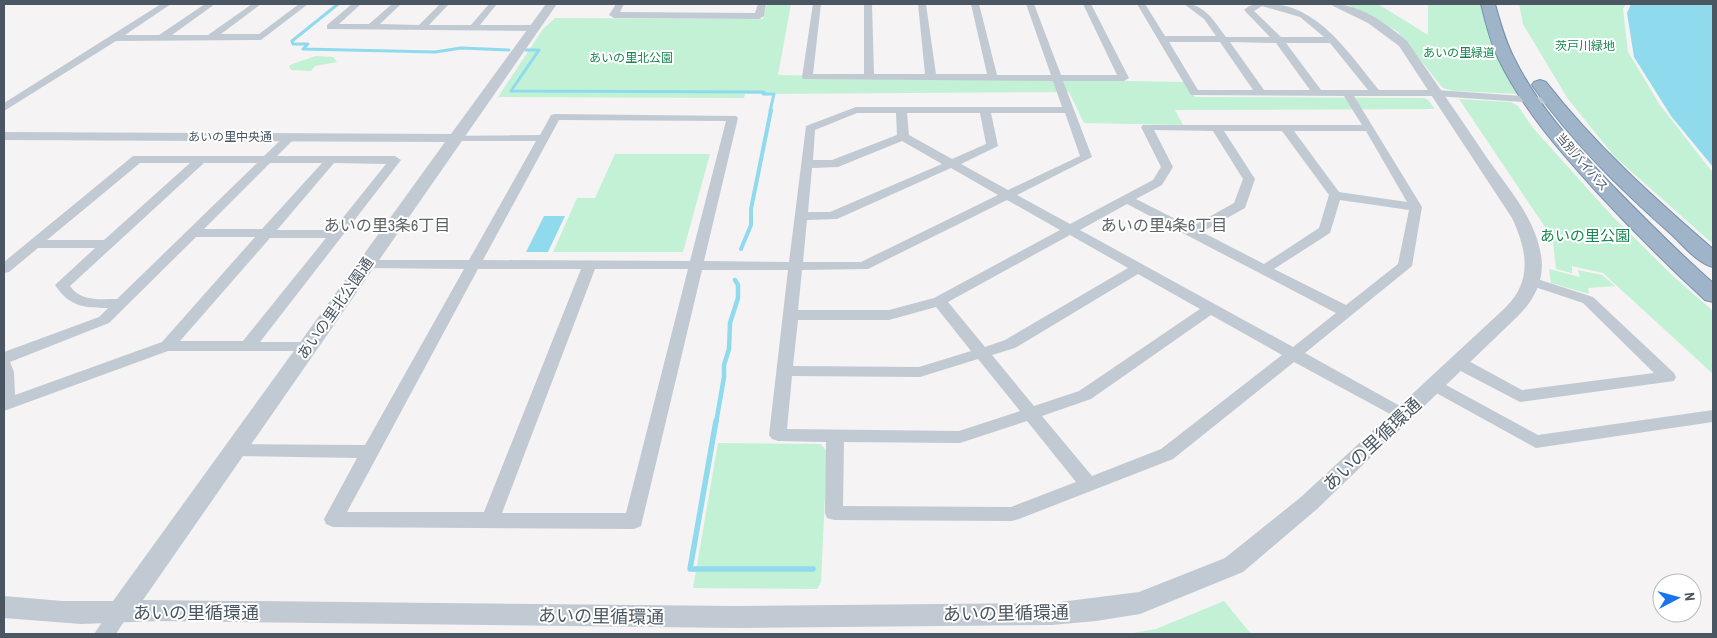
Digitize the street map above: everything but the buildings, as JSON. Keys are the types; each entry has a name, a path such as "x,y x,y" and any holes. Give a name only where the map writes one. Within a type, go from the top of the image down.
{"highway":[{"name":"当別バイパス","path":"1488,4 1493,28 1502,49 1531,100 1567,148 1627,212 1713,295"},
{"name":"当別バイパス","path":"1504,4 1510,28 1520,50 1532,74 1552,101 1592,149 1622,179 1713,260"}],"street":[{"path":"4,108 167,4"},
{"path":"161,38 211,4"},
{"path":"211,37 257,4"},
{"path":"114,38 261,37 304,4"},
{"path":"357,4 330,27 533,28"},
{"path":"372,27 397,4"},
{"path":"422,28 445,4"},
{"path":"473,28 493,4"},
{"name":"あいの里北公園通","path":"120,612 550,4"},
{"path":"620,4 614,16 759,16 762,4"},
{"path":"816,4 807,78 1124,78 1087,4"},
{"path":"868,4 870,78"},
{"path":"922,4 931,78"},
{"path":"975,4 993,78"},
{"path":"367,264 863,266 1086,157 1030,4"},
{"path":"1140,4 1195,93 1436,93 1552,101"},
{"path":"1188,4 1207,17 1261,93"},
{"path":"1259,4 1248,10 1278,39 1318,93"},
{"path":"1264,4 1303,15 1334,40 1376,93"},
{"name":"あいの里循環通","path":"4,607 27,610 120,612 159,610 774,626 1052,614 1096,610 1140,603 1234,565 1309,503 1459,363 1527,294 1531,281 1534,257 1530,238 1520,218 1403,44 1386,29 1360,13 1337,4"},
{"path":"1162,39 1334,40"},
{"path":"835,436 834,513 1012,514 1166,454 1405,266 1416,207 1370,128 1346,93"},
{"path":"1069,110 856,110 810,128 778,435 960,437 1085,395 1211,308"},
{"path":"901,110 903,137"},
{"path":"800,216 832,216 992,146 985,110"},
{"path":"555,117 732,118 634,521 334,519 473,264 555,117"},
{"path":"790,316 890,315 938,301 1158,182 1167,167 1146,127 1370,128"},
{"path":"1191,233 1240,205 1249,179 1216,127"},
{"path":"1286,128 1335,195 1416,207"},
{"name":"あいの里中央通","path":"4,136 456,138"},
{"path":"4,358 96,325 104,320 290,137"},
{"path":"903,137 1403,415"},
{"path":"806,164 834,164 903,137"},
{"path":"456,138 544,138"},
{"path":"4,269 137,159 395,160 248,346"},
{"path":"122,303 80,302 65,291 62,285 201,159"},
{"path":"167,346 331,160"},
{"path":"1264,270 1325,230 1335,195"},
{"path":"1126,199 1347,312"},
{"path":"192,233 337,234"},
{"path":"33,244 106,244"},
{"path":"490,520 590,265"},
{"path":"784,371 920,372 1010,344 1139,267"},
{"path":"1459,363 1520,396 1668,377 1588,300 1531,281"},
{"path":"938,301 1088,483"},
{"path":"4,365 6,372 5,404 167,346 308,347"},
{"path":"1435,385 1536,442 1713,416"},
{"path":"235,450 370,452"},
{"path":"104,634 120,612"}],"green space":[{"name":"あいの里北公園","path":"767,4 791,4 778,75 1185,82 1195,97 1424,98 1435,109 1175,110 1183,125 1084,123 1069,92 746,94 746,89 744,98 498,97 543,29 555,18 763,19"},
{"name":"あいの里緑道","path":"1346,4 1378,4 1428,35 1428,4 1483,4 1494,50 1520,94 1453,91 1443,88 1398,32 1370,15"},
{"name":"茨戸川緑地","path":"1519,4 1626,4 1623,9 1628,52 1660,105 1713,173 1713,244 1615,157 1568,99 1523,24"},
{"path":"316,56 333,57 337,62 315,66 311,71 291,70 289,66 292,64"},
{"name":"あいの里公園","path":"1459,99 1511,102 1518,106 1533,128 1613,217 1674,277 1713,311 1713,374 1603,273 1572,266 1572,273 1556,269 1553,243 1545,227"},
{"path":"615,154 710,154 683,252 553,252 577,198 595,198"},
{"path":"1549,269 1580,277 1578,270 1602,275 1615,286 1588,288 1589,294 1551,283"},
{"path":"718,443 821,444 827,452 821,582 817,589 693,588"},
{"path":"1224,601 1251,634 1127,634 1156,629"}],"water":[{"path":"1631,4 1713,4 1713,167 1671,116 1634,57 1627,13"},
{"path":"544,216 565,216 548,252 526,252"}],"waterway":[{"path":"338,4 292,41 293,44 308,44 303,49 435,52 461,48 509,50"},
{"path":"526,50 539,50 511,91 764,92 763,94 774,94 770,111"},
{"path":"741,249 751,225 751,209 771,110"},
{"path":"716,423 724,377 724,365 729,349 730,323 738,298 738,285 735,280"},
{"path":"716,421 690,569 813,569"}],"district":[{"name":"あいの里3条6丁目","path":"387,225"},
{"name":"あいの里4条6丁目","path":"1164,225"}]}
